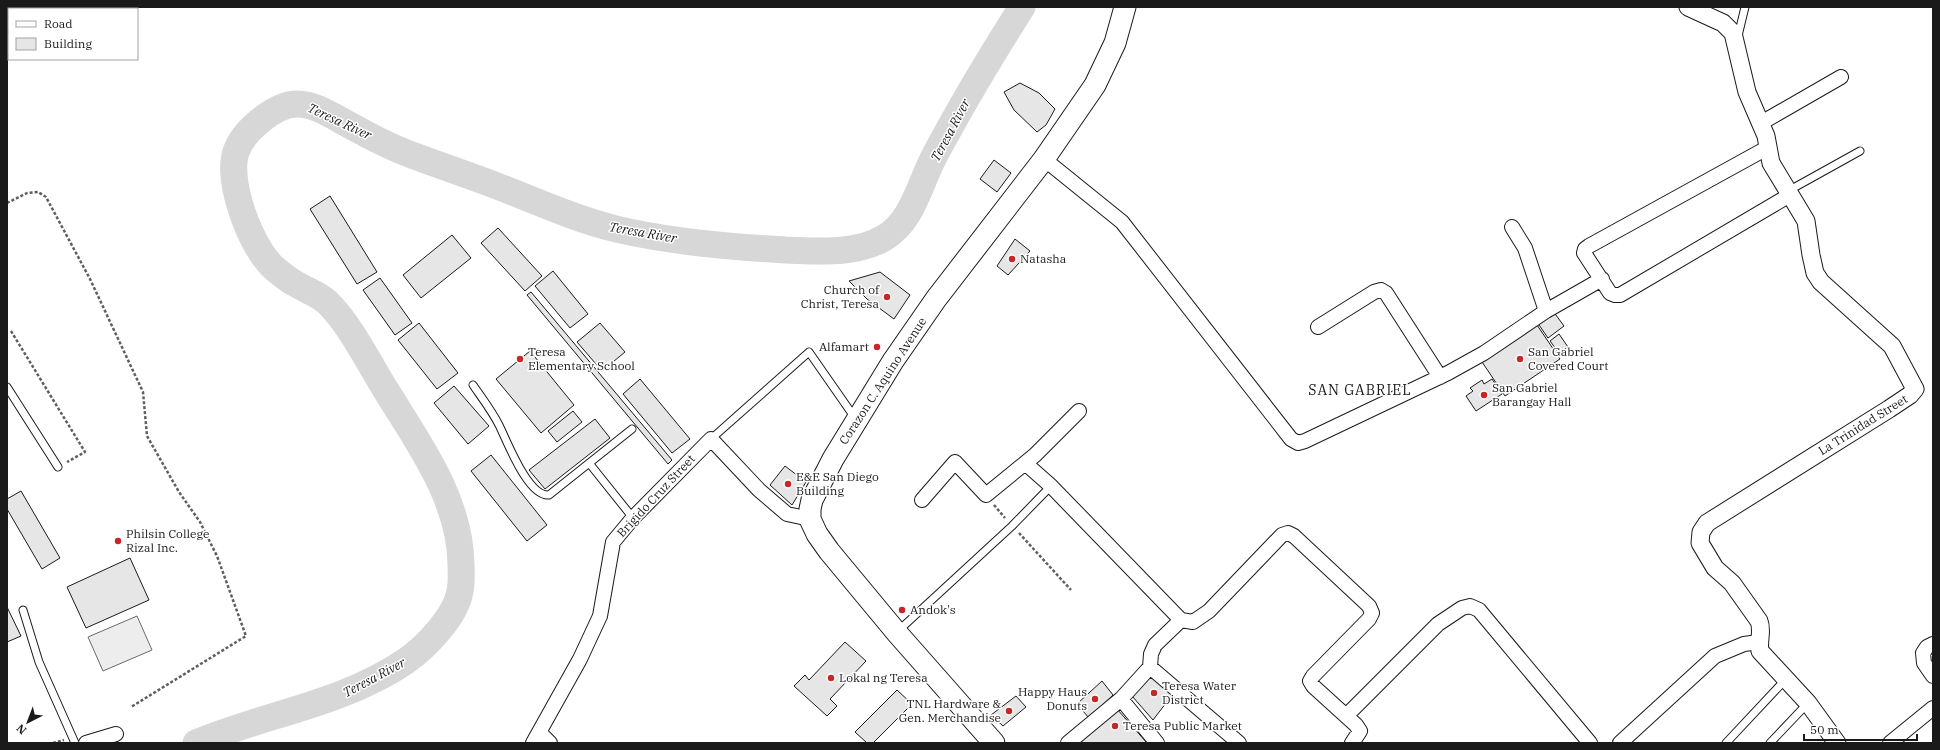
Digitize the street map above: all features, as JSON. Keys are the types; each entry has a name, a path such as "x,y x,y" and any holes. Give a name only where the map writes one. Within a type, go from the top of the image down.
{"main road":[{"name":"Corazon C. Aquino Avenue","path":"810,519 812,500 833,459 893,361 936,299 1044,158 1098,79 1115,43 1125,7"},
{"path":"810,519 817,534 829,551 896,633 994,743"}],"street":[{"name":"La Trinidad Street","path":"1688,7 1728,27 1733,33 1747,92 1766,136 1767,148 1771,163 1806,221 1815,274 1821,282 1892,346 1915,389 1910,395 1889,409 1708,523 1700,532 1700,543 1715,568 1732,583 1760,621 1762,627 1759,642"},
{"path":"1760,123 1841,77"},
{"path":"1767,148 1588,246 1584,253 1610,293 1620,295 1789,193"},
{"path":"1044,158 1122,222 1291,439 1298,443 1440,377 1484,353 1546,311 1602,280"},
{"path":"1512,227 1525,248 1546,311"},
{"path":"1318,327 1374,292 1381,290 1386,293 1440,377"},
{"path":"922,500 954,462 986,495 1025,463 1079,411"},
{"path":"711,439 759,490 787,514 810,519"},
{"name":"Brigido Cruz Street","path":"536,738 580,659 600,616 613,542 633,518 711,439"},
{"path":"1025,463 1051,486 1182,620 1193,622 1209,611 1282,535 1288,533 1294,536 1370,606 1372,613 1369,619 1313,676 1310,681 1313,686 1356,725 1360,731 1352,743"},
{"path":"1346,716 1438,624 1462,608 1470,606 1479,610 1590,743"},
{"path":"1068,743 1121,699 1150,667 1151,654 1155,645 1182,620"},
{"path":"1620,743 1715,656 1744,644 1759,642 1760,651 1808,703 1837,743"},
{"path":"1933,644 1927,647 1923,653 1924,663 1933,676"},
{"path":"1150,667 1239,743"},
{"path":"1121,699 1157,743"},
{"path":"1890,743 1933,708"},
{"path":"86,743 116,734"},
{"path":"536,738 550,743"}],"lane":[{"path":"1736,42 1746,7"},
{"path":"1789,193 1860,151"},
{"path":"711,439 809,352 856,420"},
{"path":"473,386 499,424 508,448 535,490 544,495 549,495 632,429"},
{"path":"7,387 58,467"},
{"path":"589,464 633,518"},
{"path":"896,633 1012,526 1051,486"},
{"path":"23,610 39,662 75,743"},
{"path":"1726,743 1786,679"},
{"path":"1770,743 1808,703"}],"path":[{"path":"7,203 28,193 38,192 46,197 90,279 143,392 147,436 179,492 200,522 217,556 246,636 131,707"},
{"path":"11,332 84,452 58,467"},
{"path":"986,495 1012,526 1071,590"}],"shaded area":[{"path":"137,616 152,650 103,671 88,637"}],"building":[{"path":"1020,83 1039,93 1055,109 1046,125 1037,132 1014,110 1004,92"},
{"path":"994,160 1011,173 997,192 980,179"},
{"path":"330,196 377,272 357,284 310,209"},
{"path":"498,228 542,276 525,291 481,243"},
{"path":"452,235 471,258 421,298 403,275"},
{"name":"Natasha","path":"1015,239 1030,251 1008,275 997,266"},
{"path":"553,271 588,314 570,328 535,286"},
{"name":"Church of Christ, Teresa","path":"880,272 910,295 894,319 867,299 849,281"},
{"path":"380,278 412,323 395,335 363,290"},
{"path":"531,292 672,460 668,464 527,295"},
{"path":"1553,311 1564,326 1548,338 1537,322"},
{"name":"San Gabriel Covered Court","path":"1535,322 1560,359 1505,396 1480,359"},
{"path":"419,323 458,373 437,389 398,340"},
{"path":"600,323 625,352 602,371 577,342"},
{"path":"1559,334 1568,347 1559,353 1550,341"},
{"path":"530,351 574,405 541,433 496,379"},
{"path":"640,379 690,439 672,453 623,394"},
{"name":"San Gabriel Barangay Hall","path":"1492,379 1502,394 1476,411 1466,396 1473,391 1470,388 1482,380 1484,384"},
{"path":"454,386 489,426 468,444 434,403"},
{"path":"573,411 582,422 557,442 548,431"},
{"path":"595,419 610,438 545,489 529,470"},
{"path":"491,455 547,525 527,541 471,471"},
{"name":"E&E San Diego Building","path":"785,466 806,482 792,505 770,485"},
{"path":"21,491 60,558 42,569 7,509 7,499"},
{"path":"130,558 149,600 86,628 67,587"},
{"path":"7,607 21,636 7,642"},
{"name":"Lokal ng Teresa","path":"845,642 866,661 830,699 837,706 827,716 794,686 805,675 809,680"},
{"name":"Teresa Water District","path":"1151,672 1176,690 1153,720 1132,696"},
{"name":"Happy Haus Donuts","path":"1102,681 1113,695 1089,718 1077,704"},
{"path":"897,690 912,704 873,743 867,743 855,732"},
{"name":"TNL Hardware & Gen. Merchandise","path":"1016,696 1026,707 1003,726 991,715"},
{"name":"Teresa Public Market","path":"1117,709 1147,743 1078,743"}],"waterway":[{"name":"Teresa River","path":"196,743 222,733 330,698 382,676 414,655 439,630 453,611 461,585 459,540 454,518 446,495 425,453 344,322 327,302 316,294 290,281 274,268 257,246 249,230 234,180 234,164 236,152 240,144 245,136 261,120 288,105 297,104 320,109 379,141 404,152 571,215 601,225 637,234 679,241 765,249 811,251 849,250 884,238 901,223 913,205 933,159 957,115 1022,7"}],"place":[{"name":"Natasha","path":"1012,259"},
{"name":"Church of Christ, Teresa","path":"887,297"},
{"name":"Alfamart","path":"877,347"},
{"name":"Teresa Elementary School","path":"520,359"},
{"name":"San Gabriel Covered Court","path":"1520,359"},
{"name":"San Gabriel Barangay Hall","path":"1484,395"},
{"name":"E&E San Diego Building","path":"788,484"},
{"name":"Philsin College Rizal Inc.","path":"118,541"},
{"name":"Andok's","path":"902,610"},
{"name":"Lokal ng Teresa","path":"831,678"},
{"name":"Teresa Water District","path":"1154,693"},
{"name":"Happy Haus Donuts","path":"1095,699"},
{"name":"TNL Hardware & Gen. Merchandise","path":"1009,711"},
{"name":"Teresa Public Market","path":"1115,726"}],"district":[{"name":"SAN GABRIEL","path":"1360,390"}]}
